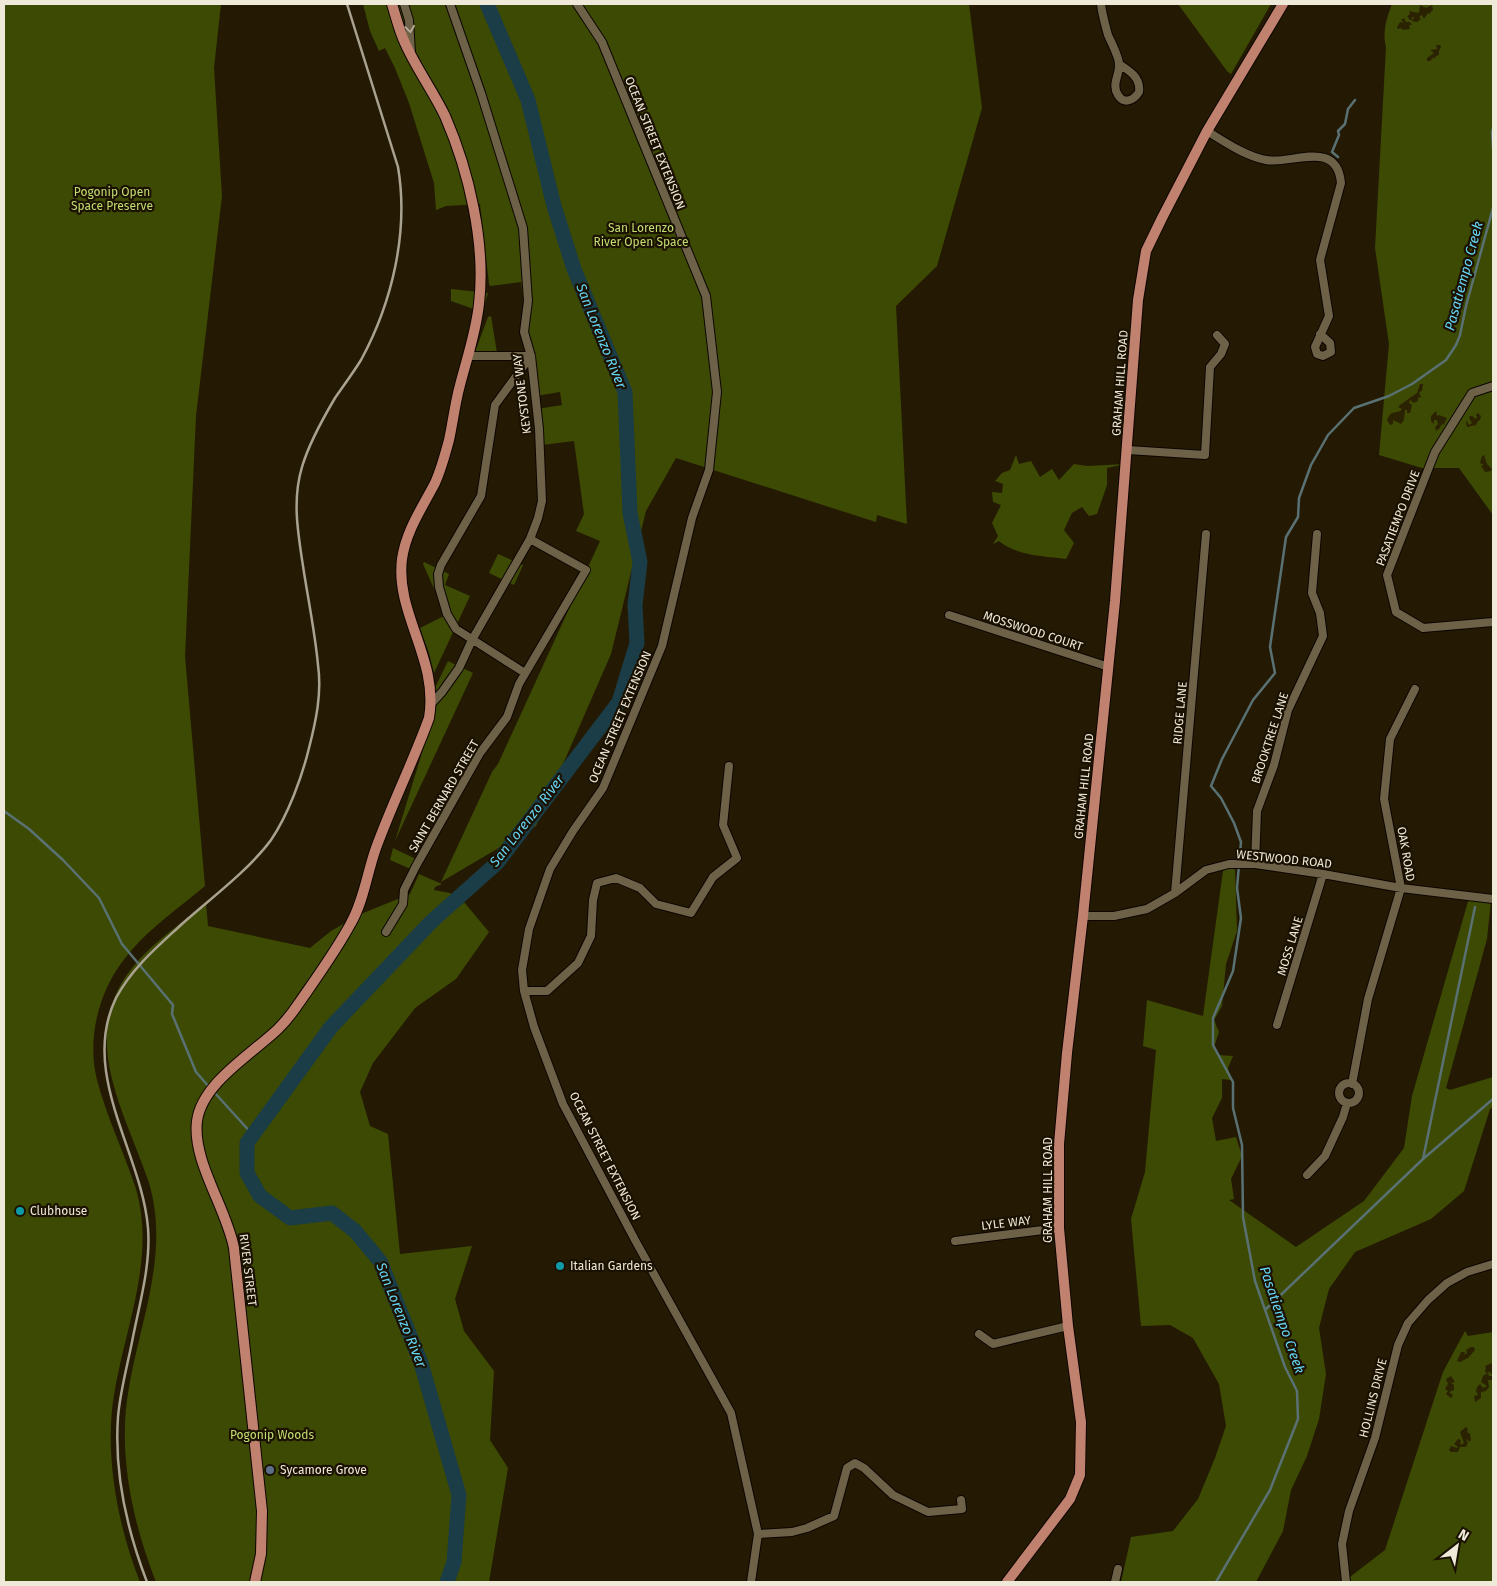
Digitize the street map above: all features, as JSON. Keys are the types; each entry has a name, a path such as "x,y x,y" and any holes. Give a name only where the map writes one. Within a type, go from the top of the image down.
{"main road":[{"path":"392,4 405,44 444,115 454,140 470,193 476,221 479,250 480,303 442,466 408,533 402,562 404,594 427,666 431,704"},
{"name":"GRAHAM HILL ROAD","path":"1007,1582 1070,1499 1080,1475 1082,1422 1068,1326 1059,1228 1059,1144 1067,1053 1109,667 1128,450 1138,300 1146,251 1207,131 1282,4"},
{"name":"RIVER STREET","path":"255,1582 261,1554 262,1511 234,1248 226,1218 201,1157 197,1135 198,1114 208,1094 217,1083 284,1023 331,956 359,908 376,848 422,738 431,704"}],"street":[{"path":"404,4 409,20 412,55"},
{"name":"KEYSTONE WAY","path":"431,704 459,668 472,640 530,539 542,501 539,429 531,356 524,332 528,301 523,228 481,93 450,4"},
{"name":"OCEAN STREET EXTENSION","path":"577,4 602,42 706,296 717,392 709,470 692,518 662,646 603,788 573,831 550,869 530,929 522,970 524,991 534,1027 563,1104 635,1240 731,1413 758,1534 751,1582"},
{"path":"1101,4 1107,33 1119,64 1115,89 1122,100 1132,100 1139,92 1139,82 1128,69 1119,64"},
{"path":"1207,131 1250,156 1264,160 1276,162 1317,156 1328,160 1337,167 1341,183 1320,260 1329,316 1320,334"},
{"path":"1128,450 1205,455 1210,367 1221,354 1225,344 1217,335"},
{"path":"468,356 531,356"},
{"path":"525,672 456,629 447,614 439,588 438,574 441,565 481,496 495,405 531,356"},
{"name":"PASATIEMPO DRIVE","path":"1493,386 1472,393 1435,452 1387,575 1396,612 1423,628 1493,622"},
{"name":"RIDGE LANE","path":"1175,893 1206,534"},
{"name":"BROOKTREE LANE","path":"1255,864 1256,811 1274,765 1288,710 1323,636 1320,613 1312,593 1317,534"},
{"name":"SAINT BERNARD STREET","path":"386,932 403,904 404,890 416,866 480,753 507,717 513,696 525,672 539,652 586,570 530,539"},
{"name":"MOSSWOOD COURT","path":"949,616 1109,667"},
{"name":"OAK ROAD","path":"1352,1084 1368,999 1401,888 1384,799 1390,739 1415,689"},
{"path":"524,991 547,992 578,963 591,936 593,900 597,883 616,878 640,888 656,904 691,913 713,877 737,858 723,825 729,766"},
{"name":"WESTWOOD ROAD","path":"1083,916 1114,916 1146,909 1175,893 1206,870 1229,864 1255,864 1401,888 1493,899"},
{"name":"MOSS LANE","path":"1277,1024 1323,874"},
{"name":"OAK ROAD","path":"1346,1084 1352,1084 1359,1091 1358,1098 1353,1103 1347,1103 1341,1100 1339,1091 1346,1084"},
{"name":"OAK ROAD","path":"1307,1175 1325,1156 1343,1117 1347,1103"},
{"name":"LYLE WAY","path":"955,1241 1059,1228"},
{"name":"HOLLINS DRIVE","path":"1346,1582 1342,1544 1349,1511 1375,1438 1398,1345 1408,1323 1428,1300 1447,1283 1467,1272 1493,1264"},
{"path":"980,1334 993,1344 1068,1326"},
{"path":"758,1534 792,1532 807,1528 834,1516 847,1468 855,1463 864,1468 893,1495 928,1512 962,1509 961,1500"},
{"path":"1115,1582 1118,1569"}],"green space":[{"name":"Pogonip Open Space Preserve","path":"4,4 221,4 214,68 222,196 196,416 185,656 205,886 147,934 120,965 103,996 98,1012 93,1046 97,1080 136,1189 141,1215 143,1241 141,1267 119,1369 111,1418 112,1466 119,1514 140,1582 4,1582"},
{"name":"San Lorenzo River Open Space","path":"363,4 969,4 982,108 937,266 896,306 907,524 877,515 876,522 676,458 646,511 611,654 536,826 441,882 492,772 498,764 600,541 576,531 584,514 574,441 542,445 537,409 562,405 560,392 536,396 535,394 521,282 490,286 480,204 446,206 436,210 434,183 409,103 385,48 379,51 370,31"},
{"path":"1178,4 1271,4 1231,74"},
{"path":"1392,4 1493,4 1493,515 1459,468 1422,468 1379,455 1389,344 1375,248 1386,47 1385,31"},
{"path":"451,289 488,293 482,312 451,301"},
{"path":"491,316 497,353 475,352 488,317"},
{"path":"1016,455 1019,464 1031,461 1040,477 1052,469 1059,480 1074,464 1087,466 1126,464 1107,468 1107,485 1097,514 1089,516 1082,507 1072,513 1064,530 1074,543 1066,559 1014,550 999,541 993,544 998,536 992,523 1001,505 993,502 992,492 1002,493 1003,484 995,481 1002,473 1010,470"},
{"path":"498,554 523,565 514,585 489,573"},
{"path":"424,562 449,574 445,585 470,596 434,673 420,628 446,615 423,564"},
{"path":"448,661 473,673 395,841 429,730 434,690"},
{"path":"393,848 418,860 413,870 390,860"},
{"path":"1229,864 1235,870 1237,931 1226,964 1222,1006 1214,1020 1219,1032 1214,1047 1218,1055 1233,1056 1228,1068 1231,1080 1222,1079 1222,1098 1212,1118 1216,1141 1236,1137 1242,1156 1231,1179 1234,1199 1229,1200 1296,1247 1364,1201 1404,1148 1412,1096 1469,898 1491,900 1487,939 1446,1088 1450,1090 1493,1077 1493,1107 1490,1109 1464,1191 1431,1219 1355,1252 1329,1289 1319,1328 1326,1374 1319,1419 1307,1456 1291,1490 1283,1531 1256,1582 1121,1582 1131,1537 1173,1531 1198,1499 1226,1426 1219,1384 1193,1338 1170,1325 1141,1326 1131,1219 1145,1172 1156,1050 1143,1046 1147,1000 1203,1016 1223,871"},
{"name":"Pogonip Woods","path":"419,874 442,884 435,887 434,890 450,893 464,902 489,932 456,979 415,1008 373,1063 360,1092 370,1126 388,1134 400,1254 472,1246 455,1299 464,1331 494,1371 490,1440 508,1468 489,1582 156,1582 135,1516 130,1493 125,1446 127,1400 154,1265 155,1211 149,1183 118,1100 110,1072 107,1044 109,1016 118,989 144,954 206,903 208,926 310,948 331,931 361,914 410,894"},
{"path":"1465,1331 1468,1336 1493,1332 1493,1582 1346,1582 1346,1580 1385,1550 1443,1372"}],"sand":[{"path":"1420,5 1426,8 1432,5 1433,10 1424,19 1422,15 1419,17 1421,19 1417,22 1412,21 1414,17 1410,20 1407,16 1410,14 1409,11 1419,13"},
{"path":"1404,18 1406,22 1410,22 1412,25 1409,25 1410,29 1398,29 1397,27 1400,22 1404,23 1401,20"},
{"path":"1436,45 1441,47 1439,55 1435,59 1434,57 1427,61 1427,58 1434,53 1430,50 1437,49"},
{"path":"1420,384 1423,384 1422,391 1419,392 1421,397 1414,403 1410,400 1409,403 1412,405 1410,413 1407,413 1407,410 1405,410 1404,420 1401,424 1393,420 1393,424 1390,425 1387,420 1390,415 1402,409 1398,407 1417,393"},
{"path":"1436,411 1437,416 1447,418 1444,424 1436,431 1437,420 1434,420 1434,424 1431,421 1431,416"},
{"path":"1478,413 1481,416 1480,420 1476,425 1467,427 1467,421 1469,425 1472,423 1469,418 1470,416 1476,419"},
{"path":"1484,455 1487,464 1492,469 1491,471 1485,472 1481,466 1484,465 1480,463"},
{"path":"1474,1347 1475,1350 1468,1358 1460,1362 1457,1361 1461,1352 1465,1352 1464,1355 1467,1353 1466,1350"},
{"path":"1492,1363 1493,1376 1490,1372 1486,1373 1485,1371 1485,1366"},
{"path":"1488,1373 1489,1376 1493,1376 1492,1380 1488,1380 1489,1387 1486,1391 1481,1392 1481,1398 1475,1402 1474,1396 1478,1395 1477,1387 1480,1384 1483,1388 1487,1386 1481,1382 1483,1376"},
{"path":"1451,1376 1455,1382 1451,1383 1454,1385 1454,1390 1449,1392 1453,1395 1451,1398 1446,1394 1448,1391 1445,1389 1448,1384 1446,1379"},
{"path":"1466,1427 1471,1440 1469,1442 1466,1439 1468,1443 1466,1447 1460,1447 1458,1452 1451,1452 1449,1450 1451,1446 1458,1447 1454,1444 1458,1439 1461,1440 1460,1445 1464,1443 1460,1432"}],"waterway":[{"name":"San Lorenzo River","path":"447,1582 454,1562 459,1495 421,1363 380,1261 355,1231 332,1213 290,1218 260,1196 247,1173 247,1143 331,1027 432,921 497,863 619,702 637,643 635,605 640,562 630,513 625,392 574,269 554,206 528,100 487,4"},
{"path":"1338,157 1332,152 1339,135 1338,131 1345,124 1348,109 1355,100"},
{"name":"Pasatiempo Creek","path":"1493,129 1493,148"},
{"name":"Pasatiempo Creek","path":"1216,1582 1270,1490 1298,1419 1297,1391 1285,1367 1255,1281 1243,1217 1242,1145 1233,1108 1233,1082 1213,1045 1213,1018 1233,971 1241,918 1237,888 1241,842 1221,798 1211,786 1222,759 1253,700 1275,673 1270,647 1286,537 1298,517 1299,498 1311,465 1328,435 1354,408 1389,396 1412,384 1446,360 1460,335 1493,208"},
{"path":"4,811 29,829 63,860 99,898 122,944 173,1005 172,1014 196,1072 210,1088"},
{"path":"1423,1159 1475,907"},
{"path":"214,1092 253,1135"},
{"path":"1266,1309 1423,1159 1493,1099"}],"railway":[{"path":"147,1582 128,1522 120,1480 117,1438 120,1398 146,1271 148,1228 135,1171 108,1084 105,1055 107,1027 116,998 137,967 182,924 241,873 271,840 294,796 312,738 318,707 319,675 298,529 297,492 299,479 308,449 316,432 335,398 361,360 381,315 395,266 401,217 398,167 347,4"}],"place":[{"name":"Clubhouse","path":"20,1211"},
{"name":"Italian Gardens","path":"560,1266"},
{"name":"Sycamore Grove","path":"270,1470"}]}
